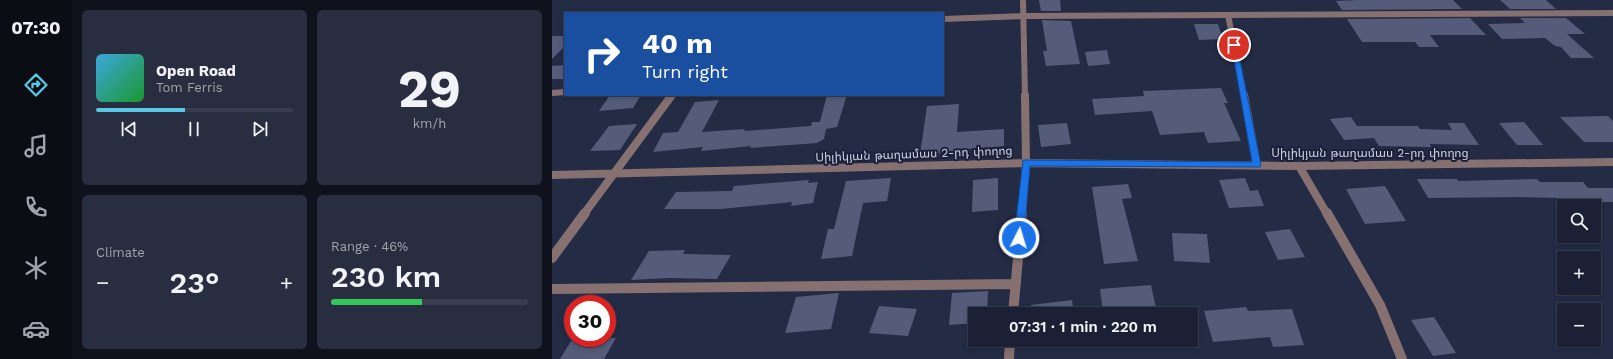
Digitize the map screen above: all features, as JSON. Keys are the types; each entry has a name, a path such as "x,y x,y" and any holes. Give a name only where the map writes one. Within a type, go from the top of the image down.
{"street":[{"path":"1013,307 1026,162 1024,0"},
{"path":"944,19 1025,16 1613,13"},
{"path":"1228,15 1257,165"},
{"path":"552,92 564,92"},
{"path":"552,258 671,96"},
{"name":"Սիլիկյան թաղամաս 2-րդ փողոց","path":"552,176 1026,162 1299,166 1613,162"},
{"path":"1299,166 1380,305 1402,359"},
{"path":"552,289 1015,284"},
{"path":"1009,359 1010,347"}],"building":[{"path":"1039,0 1060,0 1061,11 1041,11"},
{"path":"1453,0 1462,9 1342,10 1336,1"},
{"path":"1500,0 1546,0 1556,9 1510,9"},
{"path":"1470,18 1486,35 1430,35 1439,47 1419,47 1415,42 1362,42 1347,19"},
{"path":"1520,18 1566,18 1585,34 1567,34 1594,58 1571,58 1561,47 1555,46 1545,38 1502,39 1488,24 1525,23"},
{"path":"1042,20 1071,21 1080,64 1046,66 1043,51 1047,51"},
{"path":"1194,24 1218,24 1223,39 1199,40"},
{"path":"552,36 564,36 564,47 552,59"},
{"path":"1107,50 1110,64 1088,66 1085,52"},
{"path":"564,65 564,79 552,79 552,66"},
{"path":"1221,88 1228,103 1224,103 1241,141 1208,143 1204,132 1160,135 1152,111 1095,115 1092,99 1144,96 1143,91"},
{"path":"609,96 640,96 633,108 599,111"},
{"path":"827,96 847,96 837,127 826,129 824,139 817,143 750,148 751,146 701,151 703,147 653,152 663,133 678,132 695,102 719,100 702,132 745,129 744,131 811,126 812,122 820,122"},
{"path":"959,104 957,132 1004,129 1004,146 955,150 955,152 920,155 927,106"},
{"path":"1608,116 1613,121 1613,142 1584,142 1560,117"},
{"path":"1351,117 1357,126 1418,126 1420,129 1452,130 1448,123 1464,123 1479,145 1430,144 1431,147 1379,146 1374,138 1344,140 1330,119"},
{"path":"1524,122 1543,145 1517,145 1499,123"},
{"path":"1067,123 1071,144 1041,147 1038,125"},
{"path":"637,124 620,150 590,151 609,126"},
{"path":"891,178 887,201 863,203 852,256 821,259 828,229 834,229 846,181"},
{"path":"998,178 998,210 972,212 973,180"},
{"path":"1245,178 1250,191 1258,190 1264,206 1229,208 1219,180"},
{"path":"1417,179 1457,179 1458,181 1537,179 1540,182 1583,182 1588,188 1613,188 1613,202 1601,202 1601,199 1518,197 1428,198"},
{"path":"809,180 808,183 818,182 813,203 791,206 792,202 721,209 664,209 676,192 732,191 734,186"},
{"path":"1128,184 1132,198 1122,199 1138,261 1104,264 1092,187"},
{"path":"1385,186 1406,221 1365,224 1346,189"},
{"path":"1290,229 1305,257 1278,260 1265,232"},
{"path":"1172,233 1207,234 1210,263 1174,261"},
{"path":"685,250 683,254 731,255 717,279 669,278 631,280 649,251"},
{"path":"1151,285 1156,307 1102,307 1100,289"},
{"path":"988,291 987,307 968,307 968,324 949,325 952,293"},
{"path":"839,293 831,329 785,333 796,297"},
{"path":"1072,300 1073,307 1031,307 1031,305"},
{"path":"879,306 917,309 908,336 869,333"},
{"path":"1246,307 1248,311 1292,309 1304,345 1273,347 1270,337 1213,342 1204,311"},
{"path":"1434,317 1456,353 1433,356 1411,320"},
{"path":"567,347 611,347 604,359 560,359"}],"route":[{"path":"1019,238 1026,162 1257,165 1234,45"}]}
